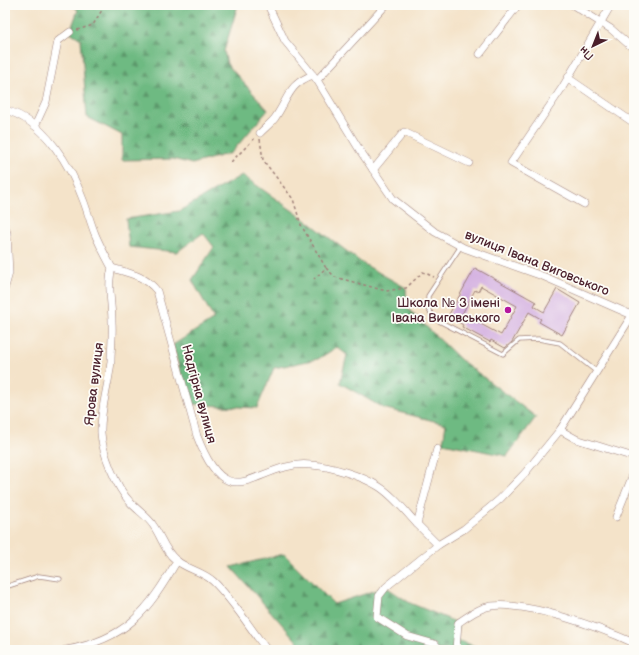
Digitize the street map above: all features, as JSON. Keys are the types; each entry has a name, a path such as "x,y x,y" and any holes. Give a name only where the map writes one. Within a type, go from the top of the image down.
{"street":[{"name":"вулиця Івана Виговського","path":"268,5 285,41 315,77 373,170 393,199 435,232 461,246 545,277 633,314"},
{"path":"260,133 275,118 294,85 297,82 315,77 386,5"},
{"path":"480,54 518,5"},
{"path":"573,5 600,24 610,29 634,49"},
{"path":"584,204 511,163 568,78 611,5"},
{"path":"35,126 46,102 58,41 70,32"},
{"path":"568,78 634,124"},
{"path":"5,110 19,114 35,126 51,143 68,168 84,201 95,235 112,268"},
{"path":"373,170 404,132 469,163"},
{"path":"5,228 7,233 9,273 5,287"},
{"name":"Надгірна вулиця","path":"112,268 139,276 151,282 157,291 197,436 205,457 213,470 234,482 252,480 295,464 312,464 335,469 378,486 438,545"},
{"name":"Ярова вулиця","path":"112,268 110,276 112,323 110,374 101,421 101,434 108,462 118,485 129,501 152,523 162,538 167,551 177,561 203,573 212,581 230,601 267,650"},
{"path":"441,650 435,644 407,636 377,617 379,596 386,587 438,545 464,529 500,499 525,473 560,430 633,314"},
{"path":"560,430 576,439 634,457"},
{"path":"417,524 437,449"},
{"path":"616,517 634,472"},
{"path":"66,650 106,639 120,631 136,618 146,607 164,583 177,561"},
{"path":"456,650 458,623 476,611 491,606 515,606 544,612 604,630 634,643"}],"lane":[{"path":"461,246 428,296 428,309 435,319 503,354 519,340 538,339 560,343 597,372"},
{"path":"5,587 39,576 60,579"}],"path":[{"path":"70,32 93,25 105,5"},
{"path":"231,162 260,133"},
{"path":"260,133 263,160 293,199 301,225 326,268 335,277 386,291 406,288 423,272 439,280"},
{"path":"314,279 326,268"}],"green space":[{"path":"72,5 238,5 224,51 227,64 268,110 231,153 192,164 173,159 122,160 122,135 87,117 81,39 70,32 78,10"},
{"path":"242,175 310,223 362,263 406,288 407,308 461,360 536,417 507,456 443,443 446,424 383,408 340,383 347,355 337,347 318,359 274,368 257,408 189,404 173,345 214,319 192,280 214,247 203,233 177,252 129,247 126,219 179,211"},
{"path":"284,554 334,604 386,587 410,603 458,623 457,640 486,650 312,650 303,648 231,567"}],"building":[{"path":"475,268 536,302 534,306 544,312 557,289 580,303 562,335 539,322 541,319 529,312 512,342 505,348 462,327 463,325 448,316","holes":["481,286 517,306 501,335 462,314 475,290 478,292"]}],"place":[{"name":"Школа № 3 імені Івана Виговського","path":"508,310"}]}
